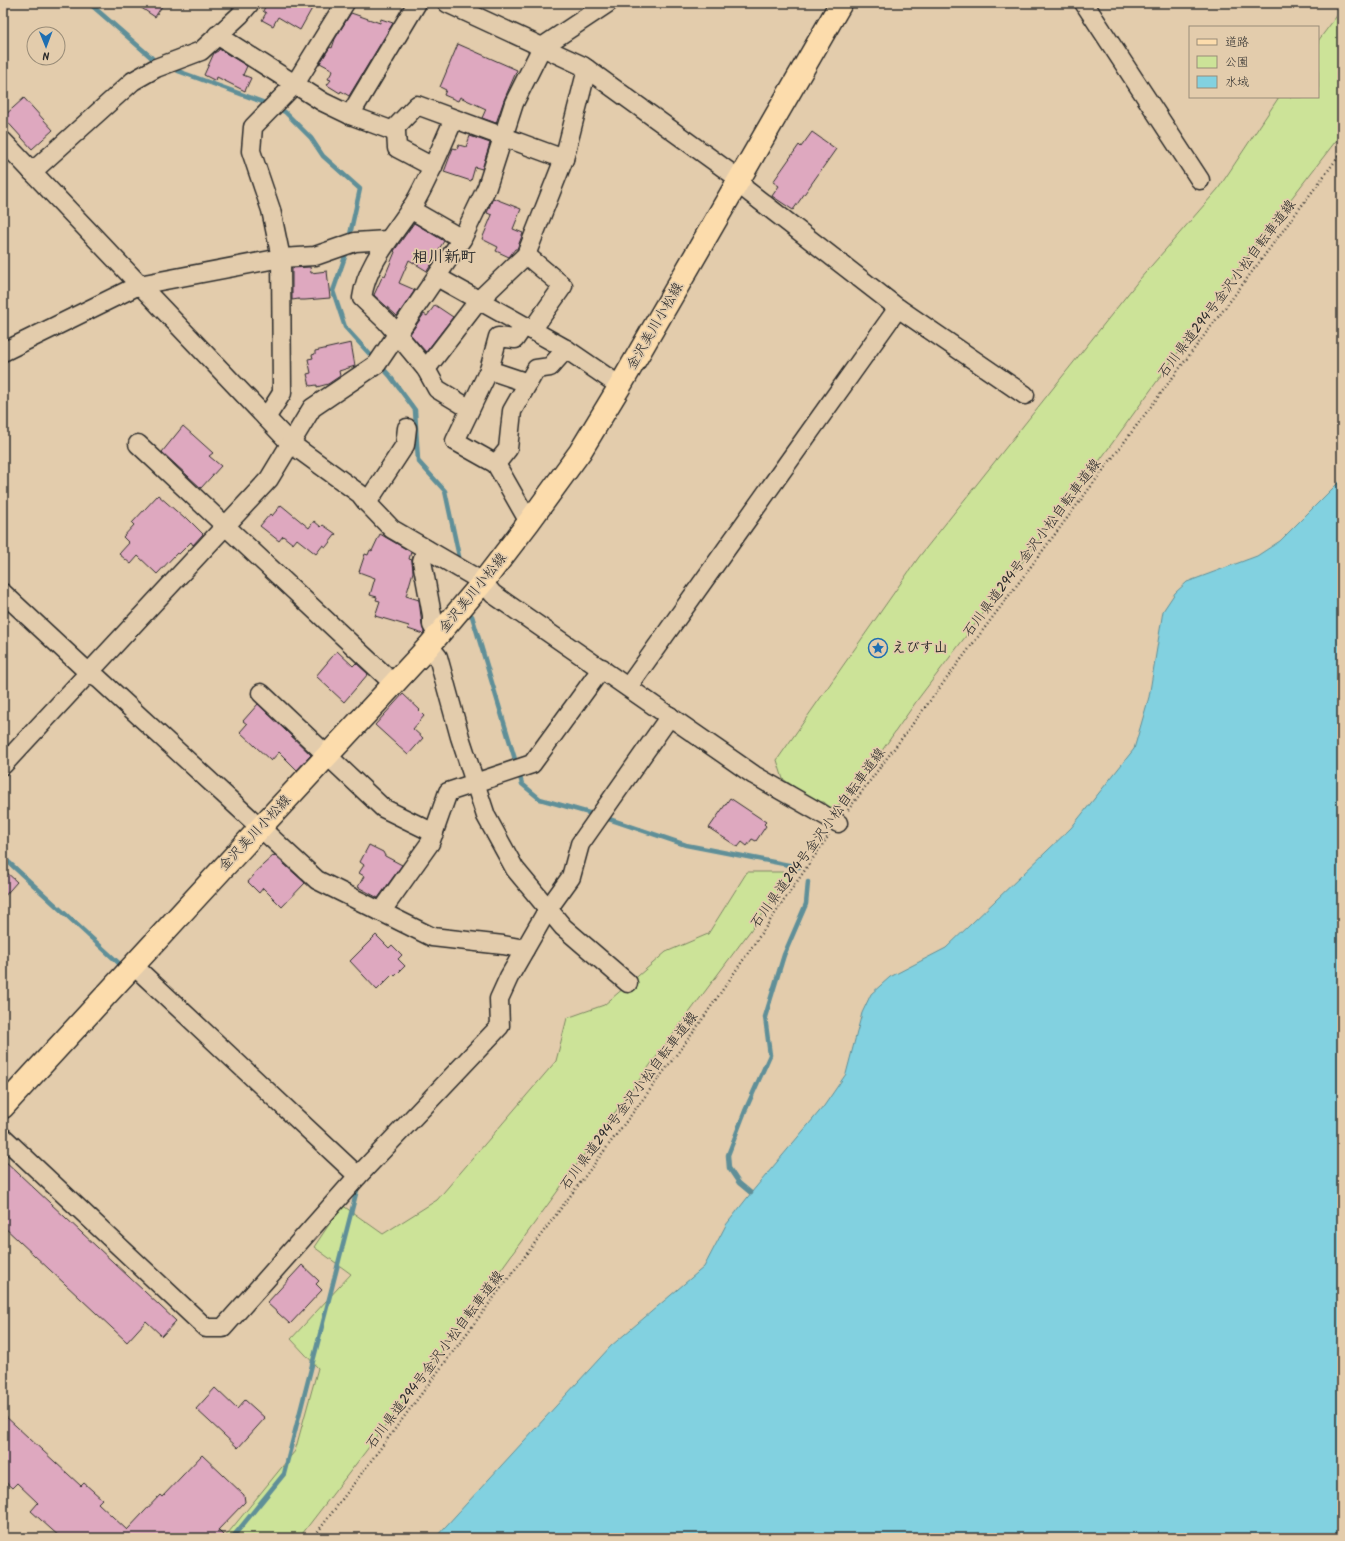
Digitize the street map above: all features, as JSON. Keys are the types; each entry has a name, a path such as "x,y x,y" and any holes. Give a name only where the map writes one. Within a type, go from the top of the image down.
{"main road":[{"name":"金沢美川小松線","path":"3,1107 434,641 530,522 580,452 620,386 841,3"}],"street":[{"path":"32,172 133,81 156,68 201,50 240,15 250,3"},
{"path":"266,418 282,393 281,258 271,210 251,151 253,127 295,84 345,3"},
{"path":"350,115 417,3"},
{"path":"447,3 587,69 739,179 745,189 898,308 1025,394"},
{"path":"3,765 269,479 312,408 377,364 462,239 487,186 514,103 542,47 608,3"},
{"path":"1084,3 1200,180"},
{"path":"217,35 323,102 350,115 396,132 397,148 433,167"},
{"path":"426,369 479,300 526,255 564,160 587,69"},
{"path":"392,131 417,105 564,160"},
{"path":"454,119 433,167 410,209 382,248 363,288 362,298 398,334 426,369 436,389 470,409"},
{"path":"3,141 290,443 360,494 367,504 392,529 483,582 493,594 602,668 754,775 838,823"},
{"path":"410,209 462,239"},
{"path":"3,352 139,285 281,258 315,256 355,242 387,240"},
{"path":"526,255 564,286 528,328 515,339 498,337 489,370 455,441 496,464 530,522"},
{"path":"437,277 566,349 620,386"},
{"path":"628,687 898,308"},
{"path":"496,464 508,449 512,411 536,369 550,367 566,349"},
{"path":"489,370 528,383"},
{"path":"367,504 405,445 408,428"},
{"path":"138,444 394,684"},
{"path":"426,549 422,561 432,615 434,641 460,737 486,816 515,869 563,927 628,983"},
{"path":"3,593 90,673 99,679 317,880 432,937 525,949"},
{"path":"381,912 430,843 448,792 532,764 602,668"},
{"path":"261,693 383,808 434,832"},
{"path":"3,1137 206,1328 223,1328 358,1176 500,1026 499,999 509,977 548,909 571,877 580,844 670,716"},
{"path":"134,966 358,1176"}],"path":[{"name":"石川県道294号金沢小松自転車道線","path":"314,1538 695,1030 838,823 1342,152"}],"green space":[{"path":"1342,9 1342,133 1263,235 1100,460 918,699 874,762 834,811 824,802 808,802 803,793 783,779 777,760 919,557 1139,280 1218,189 1278,98 1319,98 1319,40"},
{"path":"747,872 794,872 604,1127 426,1373 299,1538 224,1538 295,1451 318,1368 291,1339 351,1274 314,1247 342,1205 383,1234 437,1200 556,1061 567,1018 604,1005 666,952 708,934"}],"water":[{"path":"1342,479 1342,1538 435,1538 611,1346 704,1267 726,1225 824,1106 846,1074 862,1013 871,994 890,977 946,948 1071,828 1134,749 1149,697 1163,611 1175,593 1187,582 1257,556 1280,541"}],"building":[{"path":"134,3 164,3 155,17"},
{"path":"267,3 315,3 300,30 278,17 273,26 262,20 266,13 263,11"},
{"path":"351,13 380,23 381,19 393,23 349,96 341,91 340,93 327,85 331,80 328,79 333,70 320,63 330,47 332,48 335,39"},
{"path":"458,44 517,70 496,123 482,118 486,109 460,97 458,101 444,95 446,90 440,87"},
{"path":"219,49 247,66 243,75 251,78 245,91 217,77 216,81 204,75 214,53"},
{"path":"24,98 53,130 32,149 3,117"},
{"path":"812,132 836,149 793,210 772,196 779,186 773,182 799,145 801,147"},
{"path":"470,136 490,143 482,169 475,167 471,181 444,172 453,148 457,149 459,145 466,147"},
{"path":"493,198 521,209 513,229 523,233 517,249 515,249 509,257 496,251 498,247 482,239 492,215 487,213"},
{"path":"414,223 444,241 439,249 441,250 427,271 409,260 399,283 415,290 397,316 374,295 383,275 385,276 395,252 394,251"},
{"path":"310,267 311,273 327,271 330,298 292,300 292,268"},
{"path":"435,305 453,317 426,352 410,334 424,314 427,316"},
{"path":"351,343 355,366 339,371 340,376 328,384 317,387 317,385 310,386 307,374 311,373 308,359 313,358 312,355 315,354 315,351"},
{"path":"183,426 213,453 209,456 221,466 201,488 162,452"},
{"path":"158,495 184,518 186,517 203,534 193,545 191,542 179,554 177,553 157,574 138,556 131,564 119,554 129,543 123,537 134,525 132,523"},
{"path":"281,505 309,528 314,521 321,527 323,525 336,534 326,547 323,545 316,554 297,539 293,544 283,536 279,541 260,526 270,514 272,516"},
{"path":"380,534 411,552 409,559 412,560 413,572 406,596 419,600 424,632 423,634 408,629 409,626 375,616 380,601 376,600 377,597 370,595 375,578 359,572 365,554 368,555 370,550 372,551"},
{"path":"337,651 353,666 356,663 368,674 344,702 316,676"},
{"path":"403,694 420,710 419,711 424,716 413,729 423,738 408,755 375,725"},
{"path":"258,704 311,755 297,770 279,752 271,761 240,732 247,724 243,721"},
{"path":"730,798 766,822 764,824 766,826 756,841 752,839 747,846 742,842 738,847 709,828"},
{"path":"369,845 383,852 385,856 402,865 378,898 358,887 364,876 359,873 364,865 360,862"},
{"path":"274,855 305,883 282,907 263,888 259,893 248,882 254,875 253,874"},
{"path":"3,869 17,882 3,898"},
{"path":"376,935 389,948 392,945 402,955 398,959 405,966 395,976 393,974 377,990 350,961"},
{"path":"3,1159 176,1321 162,1336 146,1321 127,1342 3,1226"},
{"path":"302,1265 319,1281 316,1284 322,1290 290,1324 267,1303"},
{"path":"215,1388 237,1409 245,1400 265,1418 238,1448 196,1409"},
{"path":"3,1414 81,1486 84,1483 102,1499 98,1503 127,1530 160,1495 162,1497 202,1455 244,1495 245,1502 218,1530 226,1538 61,1538 31,1511 38,1503 17,1483 12,1488 3,1480"}],"waterway":[{"path":"89,3 152,58"},
{"path":"178,71 268,104"},
{"path":"277,108 285,112 311,138 323,156 360,189 349,239"},
{"path":"347,251 333,291 345,327 375,360"},
{"path":"380,365 415,410 418,461 445,491 460,561"},
{"path":"472,616 517,766"},
{"path":"519,773 522,784 540,799 596,815"},
{"path":"603,817 686,845 799,867"},
{"path":"3,857 122,966"},
{"path":"751,1193 739,1183 729,1168 728,1155 745,1111 770,1055 765,1017 784,955 806,904 808,882"},
{"path":"232,1538 284,1474 358,1186"}],"place":[{"name":"えびす山","path":"878,648"}],"district":[{"name":"相川新町","path":"444,257"}]}
